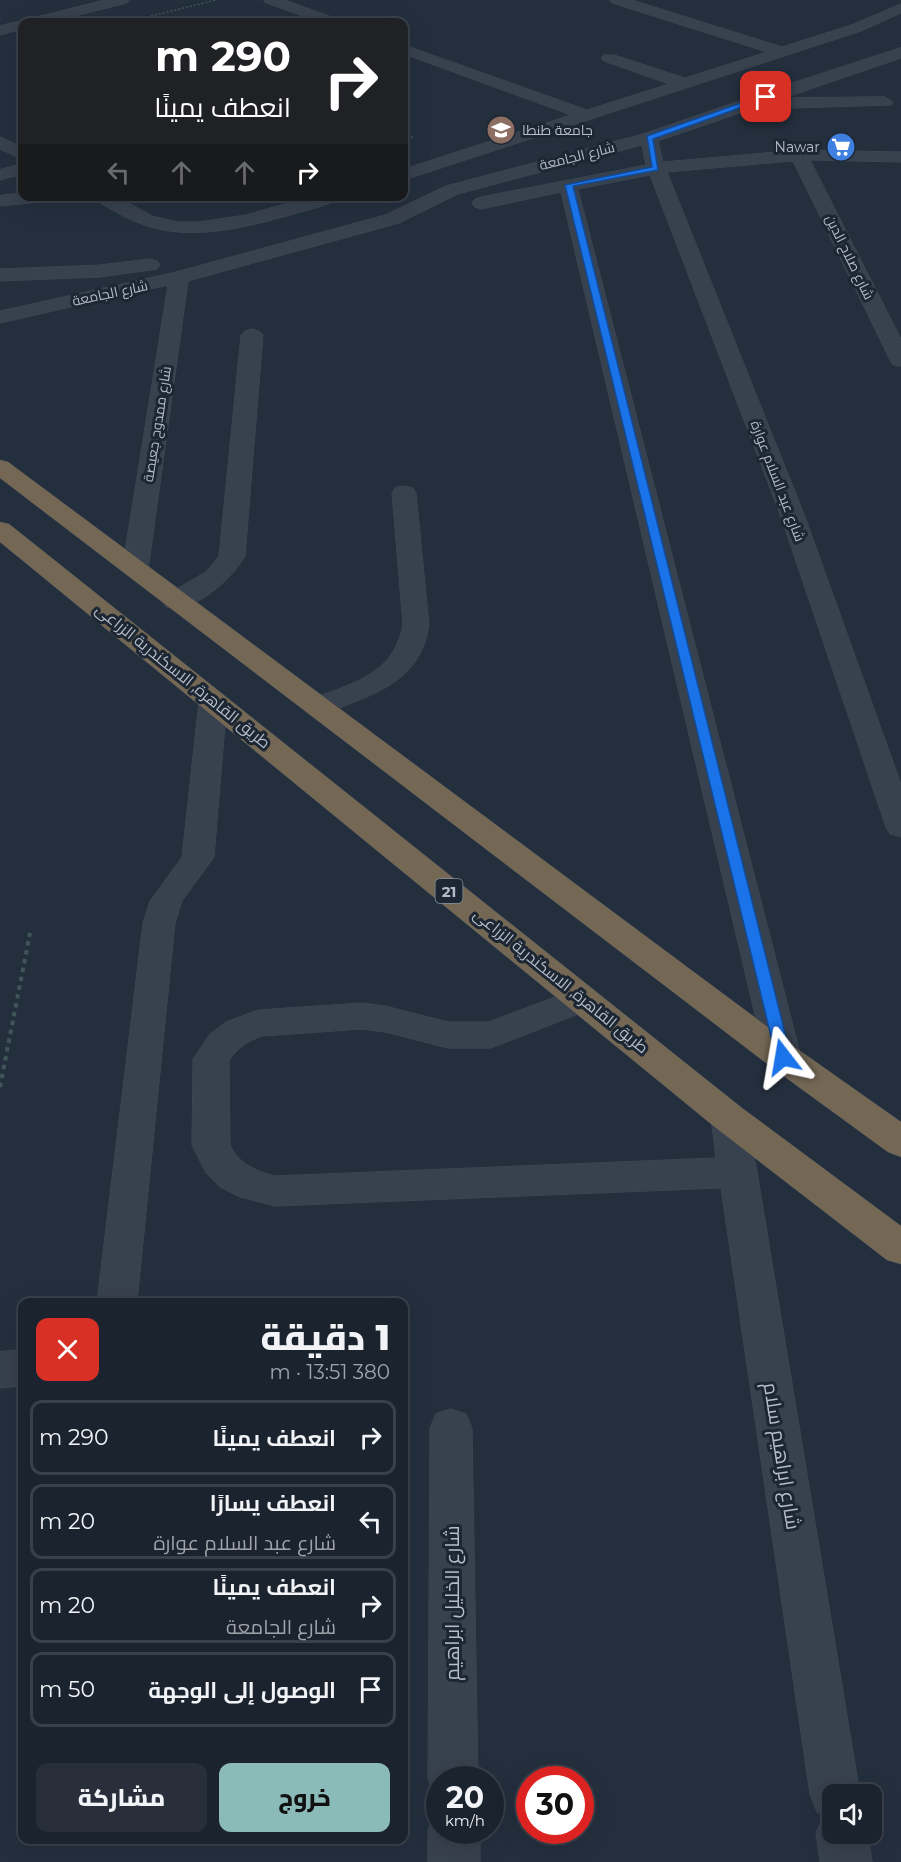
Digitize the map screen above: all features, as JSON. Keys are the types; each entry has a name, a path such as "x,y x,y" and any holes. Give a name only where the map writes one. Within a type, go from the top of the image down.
{"highway":[{"path":"0,467 783,1057 901,1142"},
{"name":"طريق القاهرة, الاسكندرية الزراعى","path":"0,528 729,1118 901,1248"}],"street":[{"path":"58,0 81,10"},
{"path":"50,18 122,0"},
{"path":"271,0 321,18"},
{"path":"617,0 782,52"},
{"path":"408,174 499,146 872,22 901,8"},
{"path":"0,31 18,27"},
{"path":"408,50 588,116"},
{"name":"شارع الجامعة","path":"0,316 179,277 392,219 452,190 649,138 789,96 901,53"},
{"path":"609,58 686,84"},
{"path":"879,60 901,67"},
{"path":"789,96 885,102"},
{"name":"شارع صلاح الدين","path":"789,96 803,128 807,154 901,360"},
{"path":"649,138 684,142"},
{"name":"شارع عبد السلام عوارة","path":"649,138 656,168 792,514 901,827"},
{"path":"0,142 18,152"},
{"path":"499,146 546,164"},
{"path":"718,146 807,154 901,157"},
{"path":"392,219 459,208 656,168 807,154"},
{"path":"462,158 508,175"},
{"path":"0,175 18,170"},
{"path":"568,185 783,1057"},
{"path":"0,201 18,199"},
{"path":"112,201 154,223 188,228 226,223 312,201"},
{"name":"شارع الجامعة","path":"0,275 100,271 253,256"},
{"name":"شارع ممدوح جعيصة","path":"135,570 179,277"},
{"path":"175,601 216,578 228,565 232,556 252,334"},
{"path":"317,707 391,674 411,651 416,638 416,625 404,493"},
{"path":"117,1298 159,923 167,897 193,867 198,857 213,700"},
{"path":"582,999 491,1035 448,1035 385,1019 362,1016 258,1023 238,1030 222,1043 211,1059 211,1145 219,1162 233,1176 253,1186 275,1191 738,1172"},
{"name":"شارع ابراهيم سلام","path":"729,1118 834,1784"},
{"path":"0,1370 18,1368"},
{"name":"شارع الخليل ابراهيم","path":"451,1428 453,1766"},
{"path":"454,1844 454,1862"},
{"path":"844,1844 846,1862"}],"path":[{"path":"147,17 216,0"},
{"path":"0,1087 30,933"}],"place":[{"name":"جامعة طنطا","path":"501,130"},
{"name":"Nawar","path":"841,147"}],"route":[{"path":"766,97 649,138 656,168 568,185 783,1057"}]}
